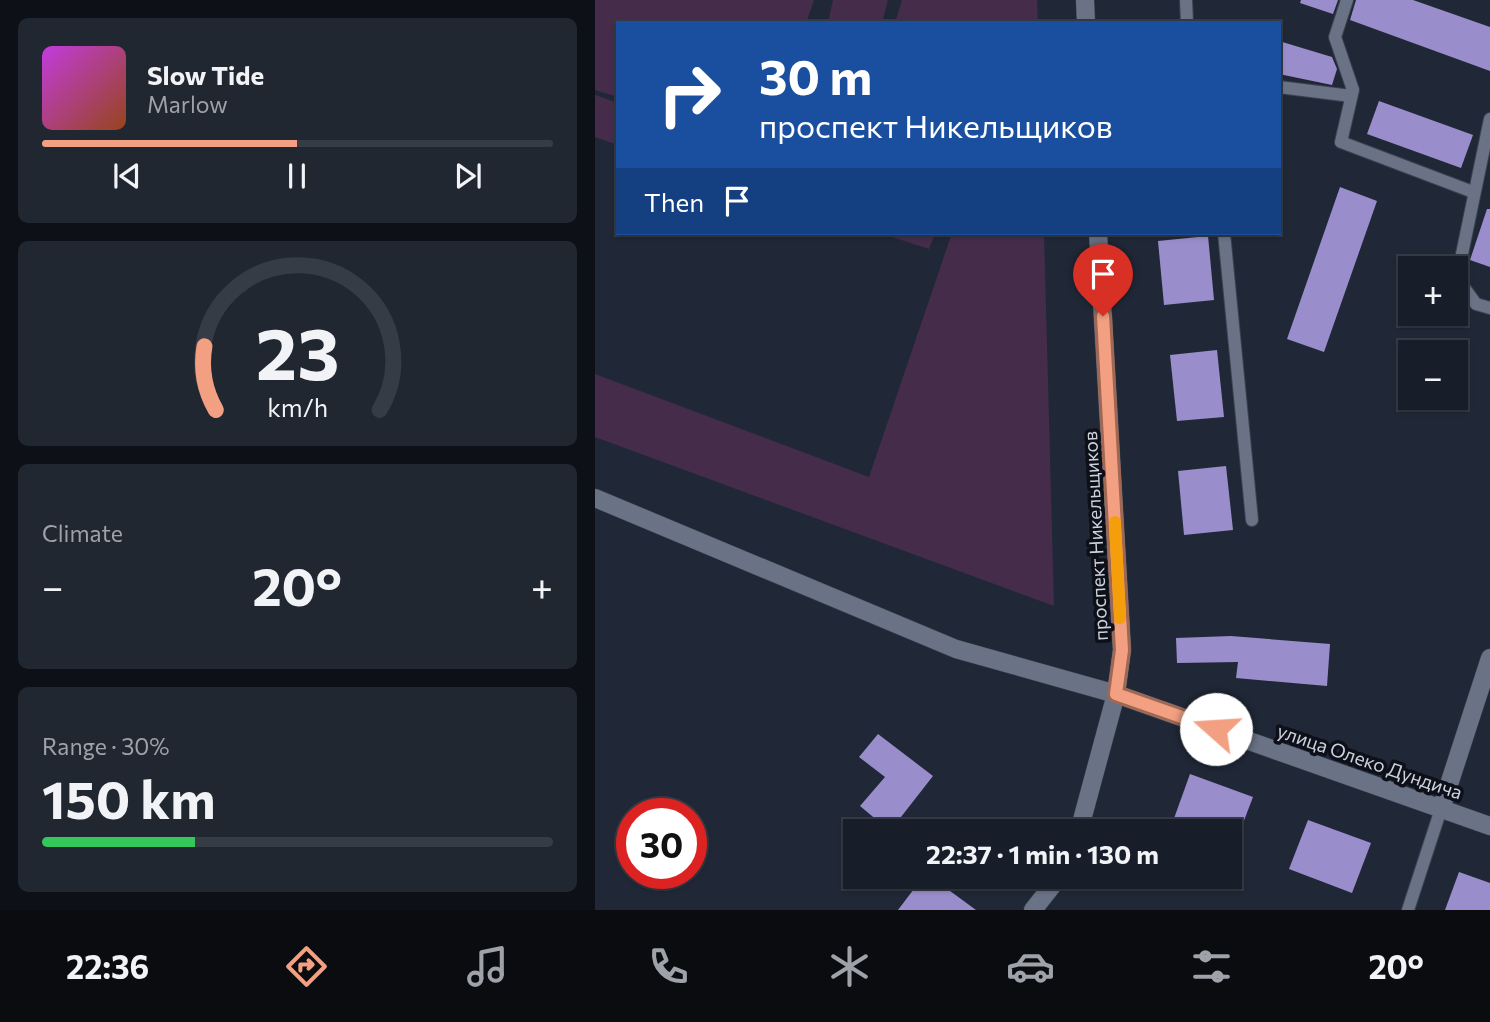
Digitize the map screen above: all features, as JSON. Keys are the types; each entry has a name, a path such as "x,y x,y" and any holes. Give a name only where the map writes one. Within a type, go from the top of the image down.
{"street":[{"path":"1085,0 1087,21"},
{"name":"проспект Никельщиков","path":"1082,819 1116,694 1122,650 1098,235"},
{"name":"улица Олеко Дундича","path":"595,498 956,649 1116,694 1490,826"},
{"path":"1441,809 1490,658"},
{"path":"1033,910 1050,889"}],"lane":[{"path":"1187,0 1187,21"},
{"path":"1347,0 1335,37 1353,90 1341,142 1473,192"},
{"path":"1281,87 1351,96"},
{"path":"1490,119 1457,278 1476,304 1490,308"},
{"path":"1224,235 1252,520"},
{"path":"1408,910 1441,809"}],"shaded area":[{"path":"595,0 814,0 807,21 616,21 616,96 595,90"},
{"path":"833,0 888,0 883,21 828,21"},
{"path":"902,0 1037,0 1038,21 896,21"},
{"path":"595,95 616,102 616,144 595,137"},
{"path":"886,235 934,235 929,249"},
{"path":"951,235 1044,235 1054,606 595,437 595,374 869,477"}],"building":[{"path":"1301,0 1338,0 1333,14 1300,3"},
{"path":"1356,0 1413,0 1490,27 1490,71 1350,20"},
{"path":"1281,42 1332,57 1337,69 1332,85 1281,74"},
{"path":"1379,101 1473,135 1461,168 1367,134"},
{"path":"1340,187 1377,201 1324,352 1287,339"},
{"path":"1487,209 1490,209 1490,267 1470,260"},
{"path":"1208,236 1214,300 1164,305 1158,241"},
{"path":"1217,350 1224,417 1177,421 1170,355"},
{"path":"1226,466 1233,530 1184,535 1178,471"},
{"path":"1231,636 1330,644 1327,686 1236,678 1238,662 1177,663 1176,638"},
{"path":"878,734 933,776 899,819 876,819 860,806 885,777 859,757"},
{"path":"1190,774 1253,797 1242,826 1242,819 1174,819"},
{"path":"1308,820 1371,843 1352,893 1289,869"},
{"path":"1459,872 1490,883 1490,910 1445,910"},
{"path":"914,889 947,889 976,910 898,910"}],"slow traffic":[{"path":"1115,522 1120,618"}],"route":[{"path":"1103,316 1122,650 1116,694 1216,729"}]}
